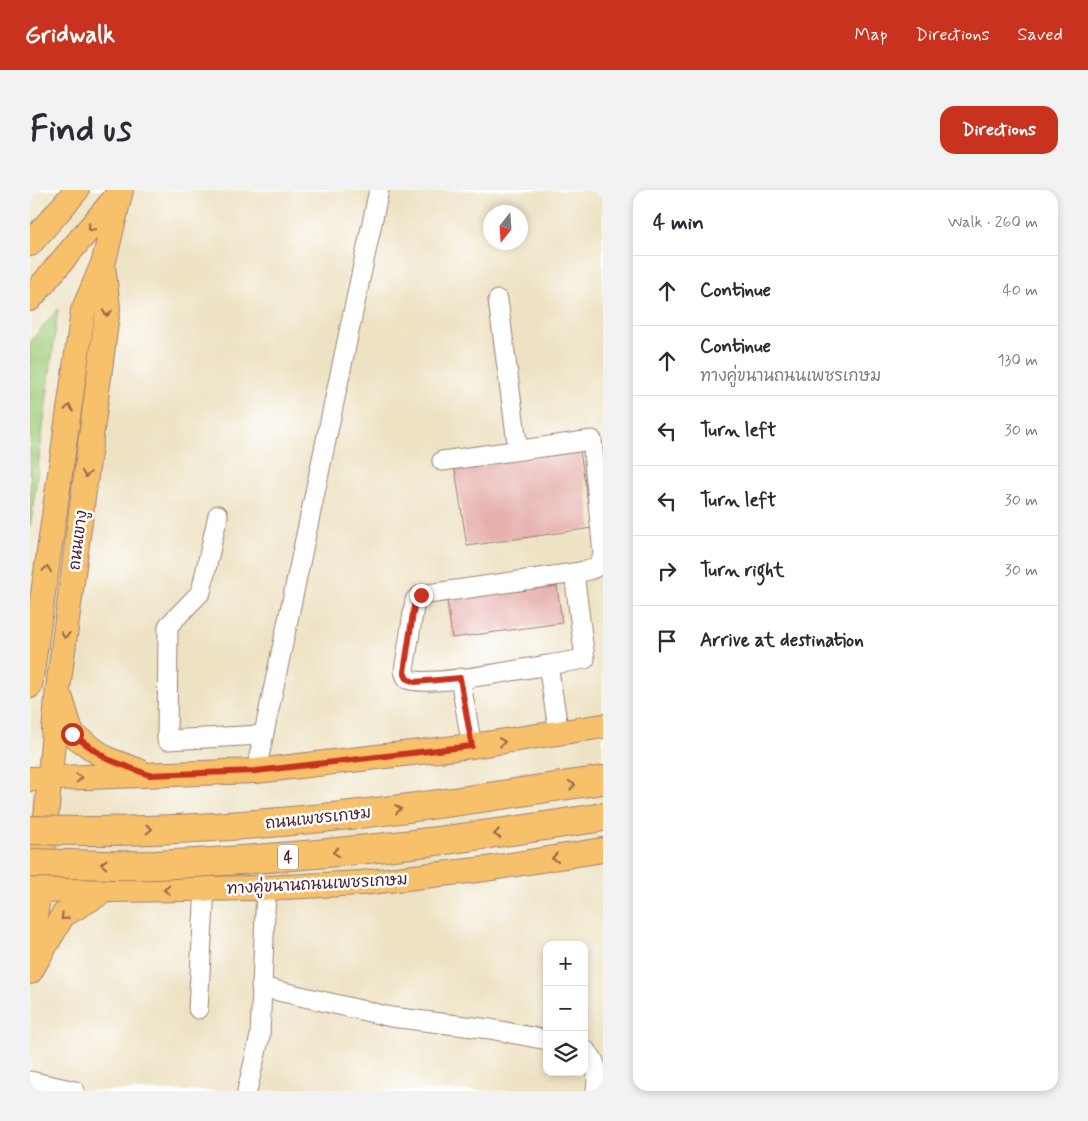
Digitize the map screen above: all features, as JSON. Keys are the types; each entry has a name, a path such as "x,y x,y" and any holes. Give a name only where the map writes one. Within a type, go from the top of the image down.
{"highway":[{"name":"ถนนเพชรเกษม","path":"30,830 178,828 298,821 603,780"},
{"name":"4","path":"30,863 154,865 294,856 476,837 603,817"}],"main road":[{"path":"30,244 77,190"},
{"path":"30,299 121,190"},
{"name":"ถนนเขางู","path":"30,947 35,892 40,779 58,688 108,308 103,265 121,190"},
{"path":"30,686 83,311 103,265"},
{"path":"58,688 72,734 107,759 149,775"},
{"path":"40,779 256,771 472,746 603,726"},
{"name":"ทางคู่ขนานถนนเพชรเกษม","path":"35,892 266,888 361,883 486,869 603,850"},
{"path":"30,972 63,915 104,891"}],"street":[{"path":"256,771 262,735 378,190"},
{"path":"498,300 518,450"},
{"path":"442,461 592,440 601,500 603,554 600,564 596,569 421,595 418,597 404,672 407,679 415,682 460,678 585,659 574,573"},
{"path":"218,515 201,592 168,626 168,740 262,735"},
{"path":"548,665 559,734"},
{"path":"460,678 472,746"},
{"path":"198,1009 205,888"},
{"path":"247,1091 260,1036 266,888"},
{"path":"261,988 392,1017 490,1029 543,1039"},
{"path":"588,1052 593,1056 598,1075 596,1091"},
{"path":"30,1081 75,1091"}],"green space":[{"path":"58,309 32,515 30,526 30,342"}],"building":[{"path":"580,451 592,528 467,546 455,469"},
{"path":"557,586 562,623 452,638 447,600"}],"route":[{"path":"72,734 107,759 149,775 256,771 472,746 460,678 415,682 407,679 404,672 415,600 421,595"}]}
